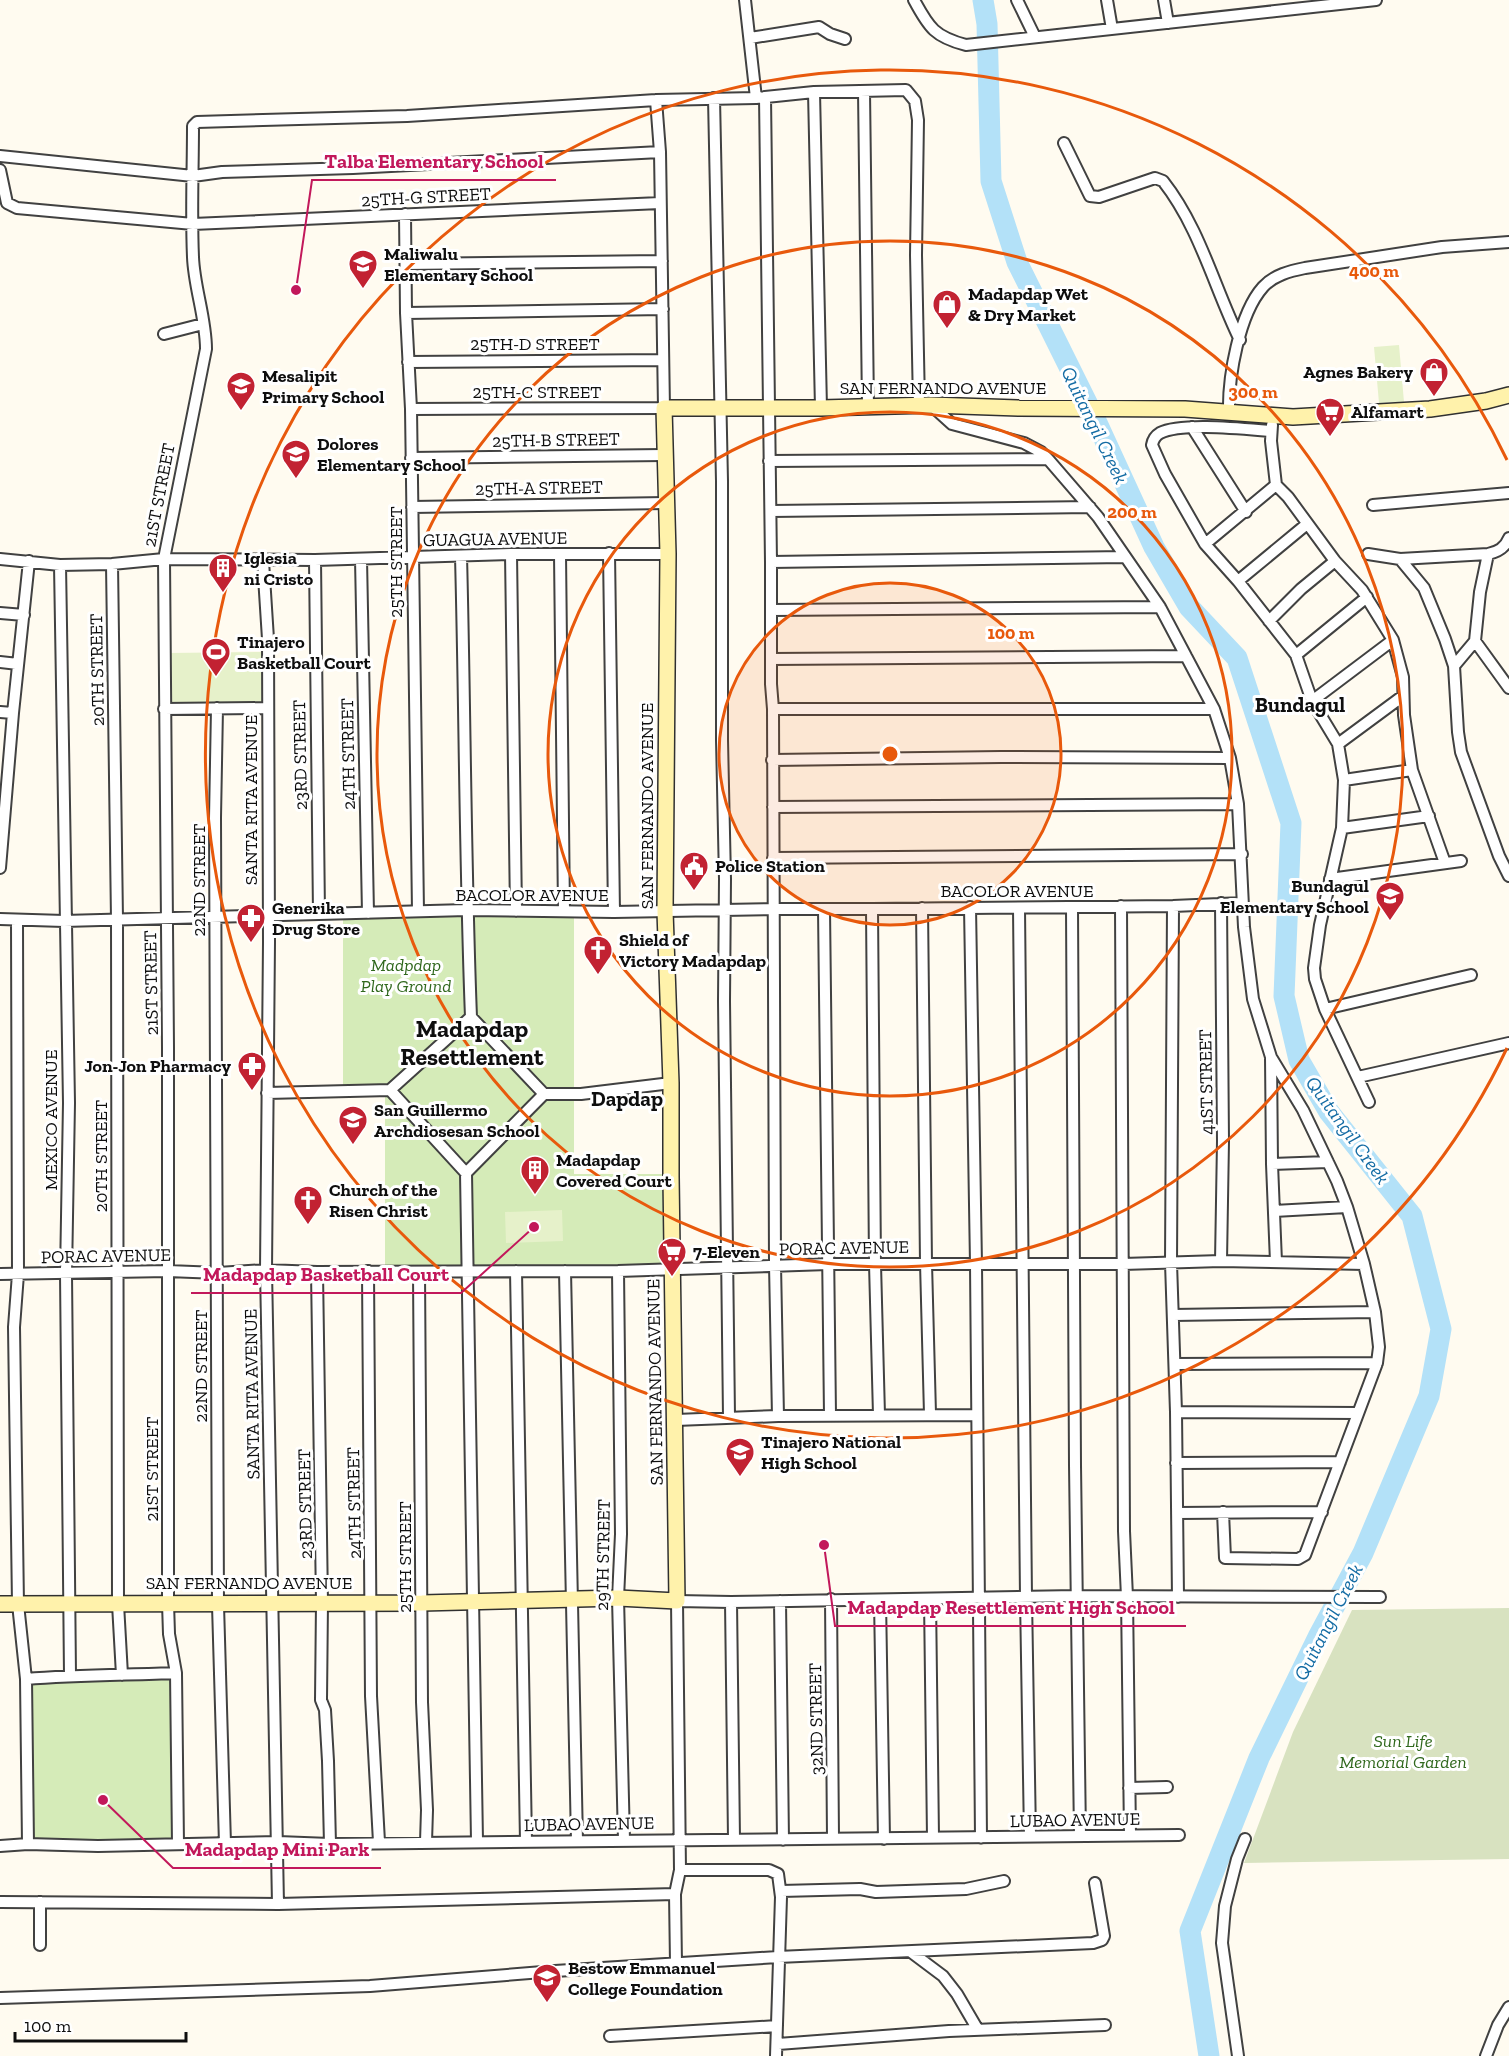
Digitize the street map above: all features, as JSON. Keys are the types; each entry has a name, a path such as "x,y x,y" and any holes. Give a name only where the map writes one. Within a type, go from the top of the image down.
{"main road":[{"name":"SAN FERNANDO AVENUE","path":"0,1604 218,1605 272,1602 422,1603 618,1598 677,1601 671,1083 665,911 668,554 664,408 925,405 1141,408 1229,413 1272,423 1430,409 1486,401 1509,395"}],"street":[{"path":"745,0 760,98 769,408 778,1416"},
{"path":"914,0 930,25 941,37 966,45 1376,0"},
{"path":"1017,0 1035,38"},
{"path":"1107,0 1112,29"},
{"path":"1164,0 1168,23"},
{"path":"750,38 819,27 845,39"},
{"path":"656,100 760,98 814,92 903,89 915,101 918,120 916,255 925,405 952,424 1024,443 1041,452 1090,507 1160,607 1214,709 1230,758 1238,804 1250,982 1271,1057 1276,1262"},
{"path":"864,91 868,407"},
{"path":"814,92 820,408"},
{"path":"714,98 720,407 729,1417"},
{"name":"21ST STREET","path":"178,1844 176,1672 169,1634 168,1603 164,559 206,349 193,256 193,126 197,122 407,116 656,100"},
{"name":"SAN FERNANDO AVENUE","path":"656,100 660,152 664,408"},
{"path":"1064,143 1090,196 1098,197 1155,178 1163,181 1195,230 1222,303 1240,340"},
{"path":"0,156 193,176 222,172 353,168 660,152"},
{"name":"25TH-G STREET","path":"0,170 7,203 17,208 193,225 660,203"},
{"name":"25TH STREET","path":"405,214 406,313 411,409 418,911"},
{"path":"1229,413 1230,379 1240,340 1254,301 1264,286 1286,273 1442,247 1509,242"},
{"path":"406,264 662,261"},
{"path":"406,313 663,309"},
{"path":"164,334 203,324"},
{"name":"25TH-D STREET","path":"408,362 663,360"},
{"name":"25TH-C STREET","path":"411,409 664,408"},
{"path":"1369,1102 1325,1009 1315,979 1314,968 1320,925 1341,828 1344,780 1338,744 1312,701 1296,655 1238,581 1205,544 1165,474 1152,445 1153,440 1159,434 1192,427 1272,423 1276,485 1288,497 1335,561 1367,597 1393,640 1401,665 1406,735 1413,770 1445,863"},
{"path":"1192,427 1246,512"},
{"name":"25TH-B STREET","path":"411,458 664,454"},
{"path":"769,461 1048,459"},
{"path":"1205,544 1276,485"},
{"path":"1373,505 1509,493"},
{"name":"25TH-A STREET","path":"412,507 666,503"},
{"path":"771,511 1090,507"},
{"path":"1238,581 1307,524"},
{"path":"1368,554 1400,559 1488,554 1504,547 1509,538"},
{"path":"609,553 614,912"},
{"path":"511,554 516,911"},
{"name":"GUAGUA AVENUE","path":"0,559 60,566 164,559 263,561 511,554 668,554"},
{"path":"560,554 564,911"},
{"path":"1454,666 1475,641 1480,592 1488,554"},
{"path":"461,556 471,1017 544,1094"},
{"path":"771,562 1125,557"},
{"name":"24TH STREET","path":"361,559 368,913"},
{"path":"1400,559 1429,597 1454,666 1461,753 1499,856 1509,876"},
{"name":"23RD STREET","path":"315,560 319,914"},
{"path":"0,862 4,757 13,713 29,561"},
{"name":"SANTA RITA AVENUE","path":"263,561 268,639 267,1270 278,1904"},
{"path":"1269,621 1301,589 1335,561"},
{"name":"20TH STREET","path":"112,564 117,919 118,1604 122,1675"},
{"name":"MEXICO AVENUE","path":"60,566 64,921 69,1103 66,1274 70,1675"},
{"path":"1296,655 1367,597"},
{"path":"771,610 1160,607"},
{"path":"0,613 24,615"},
{"path":"1312,701 1393,640"},
{"path":"1475,641 1509,688"},
{"path":"771,659 1186,656"},
{"path":"0,662 18,664"},
{"path":"1338,744 1403,696"},
{"name":"22ND STREET","path":"217,708 215,916 218,1605 225,1844"},
{"path":"164,709 267,708"},
{"path":"773,709 1214,709"},
{"path":"0,712 13,713"},
{"path":"772,760 1001,757 1230,758"},
{"path":"1344,780 1413,770"},
{"path":"773,807 1238,804"},
{"path":"1341,828 1429,816"},
{"path":"773,858 1242,854"},
{"path":"1330,879 1461,861"},
{"name":"41ST STREET","path":"1221,903 1223,1141 1221,1261"},
{"name":"BACOLOR AVENUE","path":"0,919 64,921 467,910 614,912 724,909 1173,906 1243,903"},
{"path":"1121,906 1124,1519 1130,1835"},
{"path":"1173,906 1171,1263 1175,1364 1178,1597"},
{"path":"970,907 981,1838"},
{"path":"1072,907 1080,1836"},
{"path":"922,908 930,1414"},
{"path":"1019,908 1030,1836"},
{"path":"824,909 830,1416"},
{"path":"872,909 875,1264 879,1415"},
{"path":"17,920 18,1274 14,1327 18,1604 26,1678 28,1844"},
{"path":"1325,1009 1471,975"},
{"path":"267,1093 390,1090 471,1017"},
{"path":"1358,1077 1509,1043"},
{"path":"1223,1512 1225,1558 1298,1560 1307,1551 1377,1363 1375,1312 1347,1207 1303,1110 1271,1057"},
{"path":"466,1173 544,1094 580,1094 671,1083"},
{"path":"390,1090 466,1173 477,1841"},
{"path":"1272,1164 1328,1162"},
{"path":"1274,1211 1347,1207"},
{"name":"PORAC AVENUE","path":"0,1274 168,1271 218,1273 267,1270 317,1272 618,1271 729,1266 926,1263 1123,1264 1221,1261 1364,1264"},
{"name":"24TH STREET","path":"368,1271 371,1696 379,1842"},
{"path":"516,1271 526,1842"},
{"path":"565,1271 577,1841"},
{"name":"29TH STREET","path":"618,1271 621,1534 618,1598 624,1840"},
{"name":"23RD STREET","path":"317,1272 322,1602 321,1701 325,1710 330,1844"},
{"name":"25TH STREET","path":"419,1272 422,1702 427,1810 426,1842"},
{"path":"1173,1315 1375,1312"},
{"path":"1175,1364 1377,1363"},
{"path":"1176,1412 1358,1413"},
{"path":"676,1420 778,1416 976,1415"},
{"path":"1176,1463 1340,1462"},
{"path":"1177,1513 1322,1512"},
{"name":"SAN FERNANDO AVENUE","path":"676,1964 675,1894 680,1870 677,1601 1077,1596 1380,1597"},
{"name":"32ND STREET","path":"831,1599 833,1838"},
{"path":"930,1599 933,1837"},
{"path":"880,1600 884,1839"},
{"path":"780,1601 783,1840"},
{"path":"731,1602 734,1839"},
{"path":"26,1678 176,1672"},
{"path":"1129,1788 1167,1787"},
{"name":"LUBAO AVENUE","path":"0,1846 1179,1835"},
{"path":"1238,2056 1222,1942 1225,1906 1237,1859 1245,1839"},
{"path":"680,1870 769,1870 777,1874 781,1891 777,2050 978,2030 1105,2025"},
{"path":"781,1891 860,1889 876,1892 966,1889 1004,1881"},
{"path":"0,1998 370,1986 555,1971 778,1957 1093,1943 1102,1940 1103,1930 1095,1883"},
{"path":"0,1902 278,1904 675,1894"},
{"path":"40,1902 40,1945"},
{"path":"911,1952 943,1976 978,2030"},
{"path":"1486,2056 1498,2025 1509,2007"},
{"path":"610,2036 777,2026"}],"green space":[{"path":"1399,345 1404,402 1379,403 1374,347"},
{"name":"Tinajero Basketball Court","path":"265,652 265,704 168,705 167,653"},
{"name":"Madpdap Play Ground","path":"574,911 574,1174 669,1174 669,1268 385,1270 385,1091 343,1091 343,912"},
{"path":"562,1210 563,1241 506,1243 505,1212"},
{"name":"Sun Life Memorial Garden","path":"1509,1608 1509,1859 1244,1863 1293,1732 1352,1610"},
{"path":"176,1673 178,1844 28,1844 26,1679"}],"waterway":[{"name":"Quitangil Creek","path":"983,0 987,24 991,181 1017,262 1097,423 1154,547 1189,607 1237,658 1291,823 1284,996 1299,1060 1329,1112 1412,1216 1441,1329 1429,1396 1363,1553 1318,1637 1259,1758 1190,1931 1209,2056"}],"place":[{"name":"Talba Elementary School","path":"296,290"},
{"name":"Maliwalu Elementary School","path":"363,290"},
{"name":"Madapdap Wet & Dry Market","path":"947,330"},
{"name":"Agnes Bakery","path":"1434,398"},
{"name":"Mesalipit Primary School","path":"241,412"},
{"name":"Alfamart","path":"1330,438"},
{"name":"Dolores Elementary School","path":"296,480"},
{"name":"Iglesia ni Cristo","path":"223,594"},
{"name":"Tinajero Basketball Court","path":"216,678"},
{"name":"Police Station","path":"694,892"},
{"name":"Bundagul Elementary School","path":"1390,922"},
{"name":"Generika Drug Store","path":"251,944"},
{"name":"Shield of Victory Madapdap","path":"598,976"},
{"name":"Jon-Jon Pharmacy","path":"252,1092"},
{"name":"San Guillermo Archdiosesan School","path":"353,1146"},
{"name":"Madapdap Covered Court","path":"535,1196"},
{"name":"Church of the Risen Christ","path":"308,1226"},
{"name":"Madapdap Basketball Court","path":"534,1227"},
{"name":"7-Eleven","path":"672,1278"},
{"name":"Tinajero National High School","path":"740,1478"},
{"name":"Madapdap Resettlement High School","path":"824,1545"},
{"name":"Madapdap Mini Park","path":"103,1800"},
{"name":"Bestow Emmanuel College Foundation","path":"547,2004"}],"district":[{"name":"Bundagul","path":"1300,704"},
{"name":"Madapdap Resettlement","path":"472,1042"},
{"name":"Dapdap","path":"627,1098"}]}
